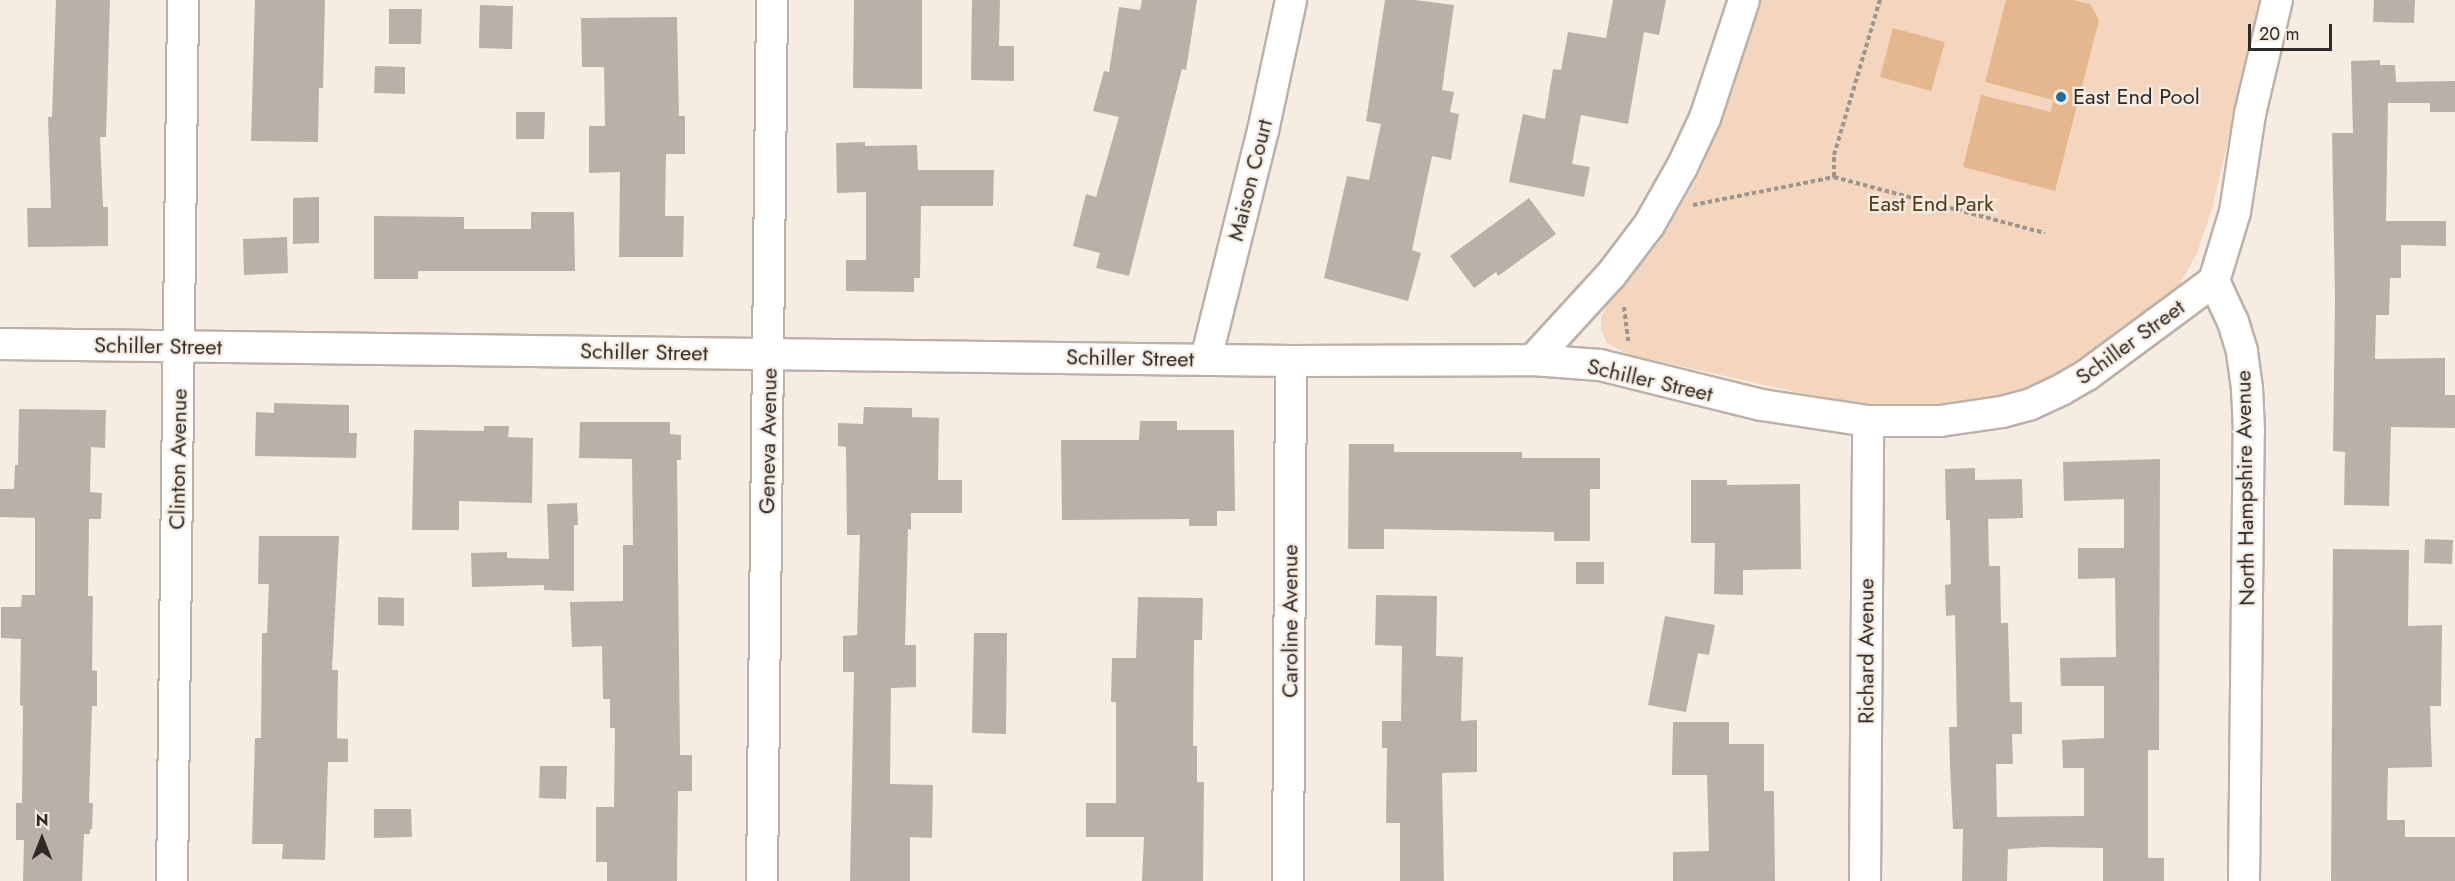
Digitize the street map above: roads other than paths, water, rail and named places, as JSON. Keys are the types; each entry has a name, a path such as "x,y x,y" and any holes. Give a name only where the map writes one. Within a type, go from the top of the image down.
{"street":[{"name":"Clinton Avenue","path":"172,881 183,0"},
{"name":"Geneva Avenue","path":"762,881 770,354 772,0"},
{"name":"Maison Court","path":"1206,359 1263,131 1291,0"},
{"path":"1533,360 1600,287 1649,225 1682,167 1705,118 1744,0"},
{"path":"2214,281 2235,212 2250,114 2277,0"},
{"name":"Schiller Street","path":"0,344 1291,361 1533,360 1600,365 1762,405 1868,421 1966,419 2029,405 2087,375 2214,281"},
{"name":"North Hampshire Avenue","path":"2214,281 2234,322 2242,351 2247,399 2244,881"},
{"name":"Caroline Avenue","path":"1288,881 1291,361"},
{"name":"Richard Avenue","path":"1865,881 1868,421"}],"place":[{"name":"East End Pool","path":"2061,97"}],"park label":[{"name":"East End Park","path":"1931,204"}]}
